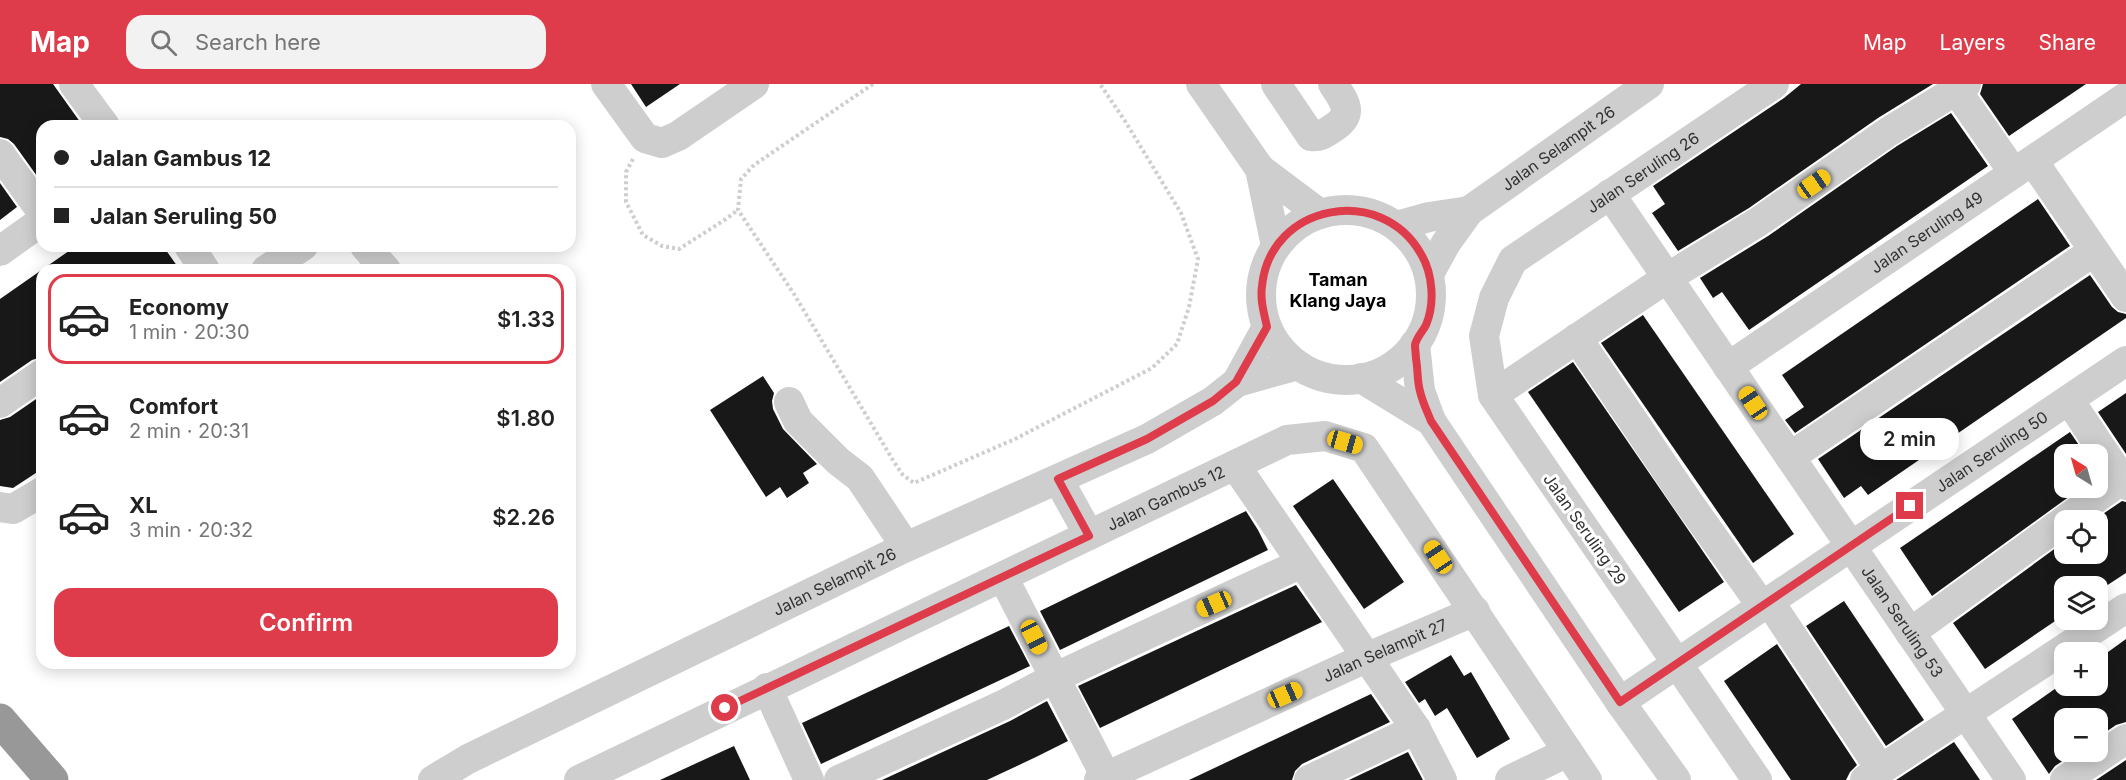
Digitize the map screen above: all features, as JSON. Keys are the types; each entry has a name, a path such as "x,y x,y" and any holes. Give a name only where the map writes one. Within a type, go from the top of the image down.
{"highway":[{"path":"0,720 52,780"}],"street":[{"path":"74,84 101,120"},
{"path":"606,84 645,138 662,142 678,136 744,87"},
{"path":"1201,84 1260,170 1320,214"},
{"path":"1276,84 1305,129 1311,136 1320,137 1344,122 1347,113 1345,101 1333,84"},
{"name":"Jalan Selampit 26","path":"1429,274 1446,243 1468,211 1649,84"},
{"name":"Jalan Seruling 26","path":"1513,260 1774,84"},
{"path":"1493,395 1667,278 1758,222 1958,86 2094,251 2126,297"},
{"name":"Jalan Seruling 49","path":"1728,367 2126,97"},
{"path":"0,154 36,204"},
{"path":"1260,170 1276,246"},
{"name":"Jalan Seruling 53","path":"1610,194 2011,780"},
{"path":"1346,209 1373,213 1397,226 1412,239 1422,255 1429,274 1432,298 1427,322 1415,344 1400,360 1382,372 1361,378 1339,379 1317,375 1298,365 1280,348 1267,327 1262,306 1262,285 1267,265 1276,246 1296,226 1320,214 1346,209"},
{"name":"Jalan Selampit 26","path":"1397,226 1429,217 1468,211"},
{"path":"0,250 36,225"},
{"path":"1790,457 2094,251"},
{"path":"275,264 294,252"},
{"name":"Jalan Seruling 29","path":"1513,260 1494,298 1484,336 1493,395 1757,780"},
{"name":"Jalan Selampit 26","path":"433,780 475,769 906,547 1147,439 1213,401 1236,382 1267,327"},
{"path":"1577,338 1686,500 1765,604 1874,776 2126,608"},
{"path":"1415,344 1420,391 1431,421 1620,702 1676,780"},
{"name":"Jalan Seruling 50","path":"1620,702 2126,361"},
{"name":"Jalan Selampit 26","path":"1236,382 1298,365"},
{"path":"0,403 36,378"},
{"path":"1361,378 1431,421"},
{"path":"2069,400 2125,480 2081,510"},
{"path":"789,402 798,421 838,461 860,478 906,547"},
{"name":"Jalan Gambus 12","path":"579,780 1287,440 1325,436 1364,448 1587,780"},
{"path":"1235,465 1416,729 1442,780"},
{"path":"1058,479 1089,536"},
{"path":"0,507 13,509 36,496"},
{"path":"1910,633 2054,529"},
{"path":"839,780 1302,563"},
{"path":"1003,577 1054,678 1112,777"},
{"name":"Jalan Selampit 27","path":"1112,777 1368,657 1475,611"},
{"path":"767,688 809,780"},
{"path":"1309,780 1416,729"},
{"path":"2065,780 2126,739"},
{"path":"1510,780 1568,752"}],"path":[{"path":"873,84 754,165 741,179 738,210 794,294 894,462 903,475 914,483 1015,439 1152,368 1178,344 1189,307 1198,259 1180,213 1100,84"},
{"path":"645,138 626,172 626,202 643,234 662,246 679,249 738,210"}],"building":[{"path":"0,84 53,84 79,120 36,120 36,175 14,144 0,137"},
{"path":"631,84 680,84 646,107"},
{"path":"1801,84 1933,84 1878,118 1749,208 1678,251 1652,213 1665,204 1653,186 1784,98"},
{"path":"1983,84 2086,84 2009,136 1980,94"},
{"path":"1951,113 1988,166 1749,330 1722,292 1713,298 1700,278 1768,236 1897,146"},
{"path":"0,183 17,207 0,220"},
{"path":"2038,199 2070,246 1795,433 1785,420 1804,407 1782,375"},
{"path":"67,252 167,252 176,264 50,264"},
{"path":"36,274 36,359 0,382 0,299"},
{"path":"2090,275 2112,307 2126,314 2126,318 1868,495 1861,486 1844,498 1818,459"},
{"path":"1643,315 1794,534 1753,563 1601,343"},
{"path":"1573,362 1724,582 1679,612 1528,392"},
{"path":"763,376 774,393 773,409 783,429 817,464 803,473 809,483 787,498 780,487 766,497 710,410"},
{"path":"2126,393 2126,454 2098,412"},
{"path":"36,399 36,473 13,488 0,486 0,420 10,417"},
{"path":"2070,432 2078,444 2054,444 2054,498 2067,498 1932,596 1900,548"},
{"path":"1333,479 1404,582 1364,609 1293,506"},
{"path":"2122,501 2126,502 2126,573 2108,585 2108,576 2054,576 2054,622 1985,669 1953,623 2054,549 2054,564 2108,564 2108,510"},
{"path":"1246,511 1268,550 1060,650 1040,611"},
{"path":"1296,585 1322,622 1100,728 1078,686"},
{"path":"1844,601 1924,720 1886,746 1806,626"},
{"path":"1009,626 1030,666 821,764 802,723"},
{"path":"2126,639 2126,722 2108,730 2108,708 2054,708 2054,762 2061,762 2049,774 2012,719 2054,690 2054,696 2108,696 2108,652"},
{"path":"1777,644 1857,765 1846,780 1791,780 1724,681"},
{"path":"1451,655 1464,676 1471,672 1510,739 1477,758 1447,708 1435,716 1425,699 1419,703 1405,682"},
{"path":"1371,694 1390,722 1302,764 1295,771 1292,780 1189,780"},
{"path":"1047,701 1068,741 1036,757 987,780 882,780 1010,721"},
{"path":"1954,742 1980,780 1896,780"},
{"path":"734,746 750,780 660,780 699,762"},
{"path":"1408,752 1423,780 1349,780"},
{"path":"2126,760 2126,780 2096,780"}],"district":[{"name":"Taman Klang Jaya","path":"1338,289"}],"route":[{"path":"725,708 1089,536 1058,479 1147,439 1213,401 1236,382 1267,327 1262,306 1262,285 1267,265 1276,246 1296,226 1320,214 1346,209 1373,213 1397,226 1412,239 1422,255 1429,274 1432,298 1427,322 1415,344 1420,391 1431,421 1620,702 1910,506"}]}
